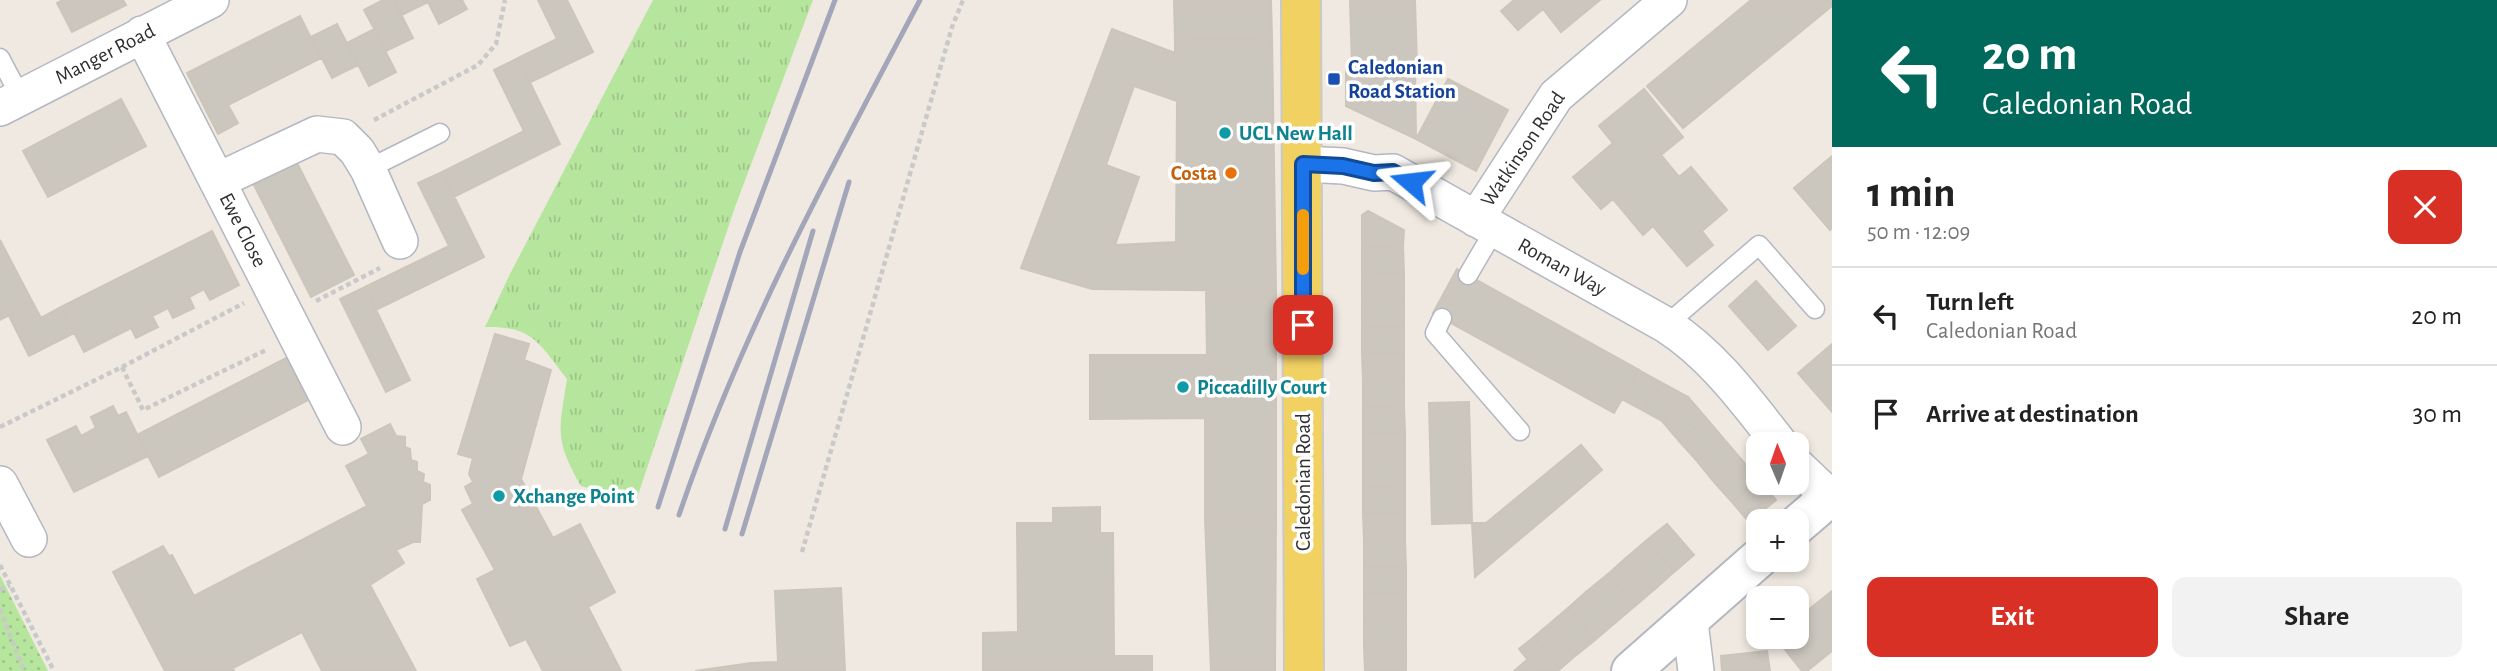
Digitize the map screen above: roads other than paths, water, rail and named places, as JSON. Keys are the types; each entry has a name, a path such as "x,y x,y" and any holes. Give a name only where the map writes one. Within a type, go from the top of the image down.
{"main road":[{"name":"Caledonian Road","path":"1301,0 1304,671"}],"street":[{"name":"Manger Road","path":"10,103 211,0"},
{"name":"Watkinson Road","path":"1486,224 1556,96 1669,0"},
{"name":"Ewe Close","path":"142,34 343,427"},
{"path":"217,181 317,134 343,137 368,169 400,240"},
{"name":"Roman Way","path":"1303,164 1343,166 1374,173 1393,172 1666,325 1688,339 1715,365 1770,432"},
{"path":"1809,515 1831,497 1810,478"},
{"path":"0,484 29,540"},
{"path":"1631,671 1746,570"},
{"path":"1690,622 1696,671"}],"lane":[{"path":"0,58 10,103"},
{"path":"368,169 440,133"},
{"path":"1468,275 1486,224"},
{"path":"1666,325 1759,245 1815,309"},
{"path":"1442,318 1435,333 1520,431"}],"railway":[{"path":"658,507 740,252 835,0"},
{"path":"679,515 703,448 759,317 821,189 920,0"},
{"path":"742,534 849,182"},
{"path":"725,529 813,231"}],"place":[{"name":"Caledonian Road Station","path":"1334,79"},
{"name":"UCL New Hall","path":"1225,133"},
{"name":"Costa","path":"1231,173"},
{"name":"Piccadilly Court","path":"1183,387"},
{"name":"Xchange Point","path":"499,496"}]}
